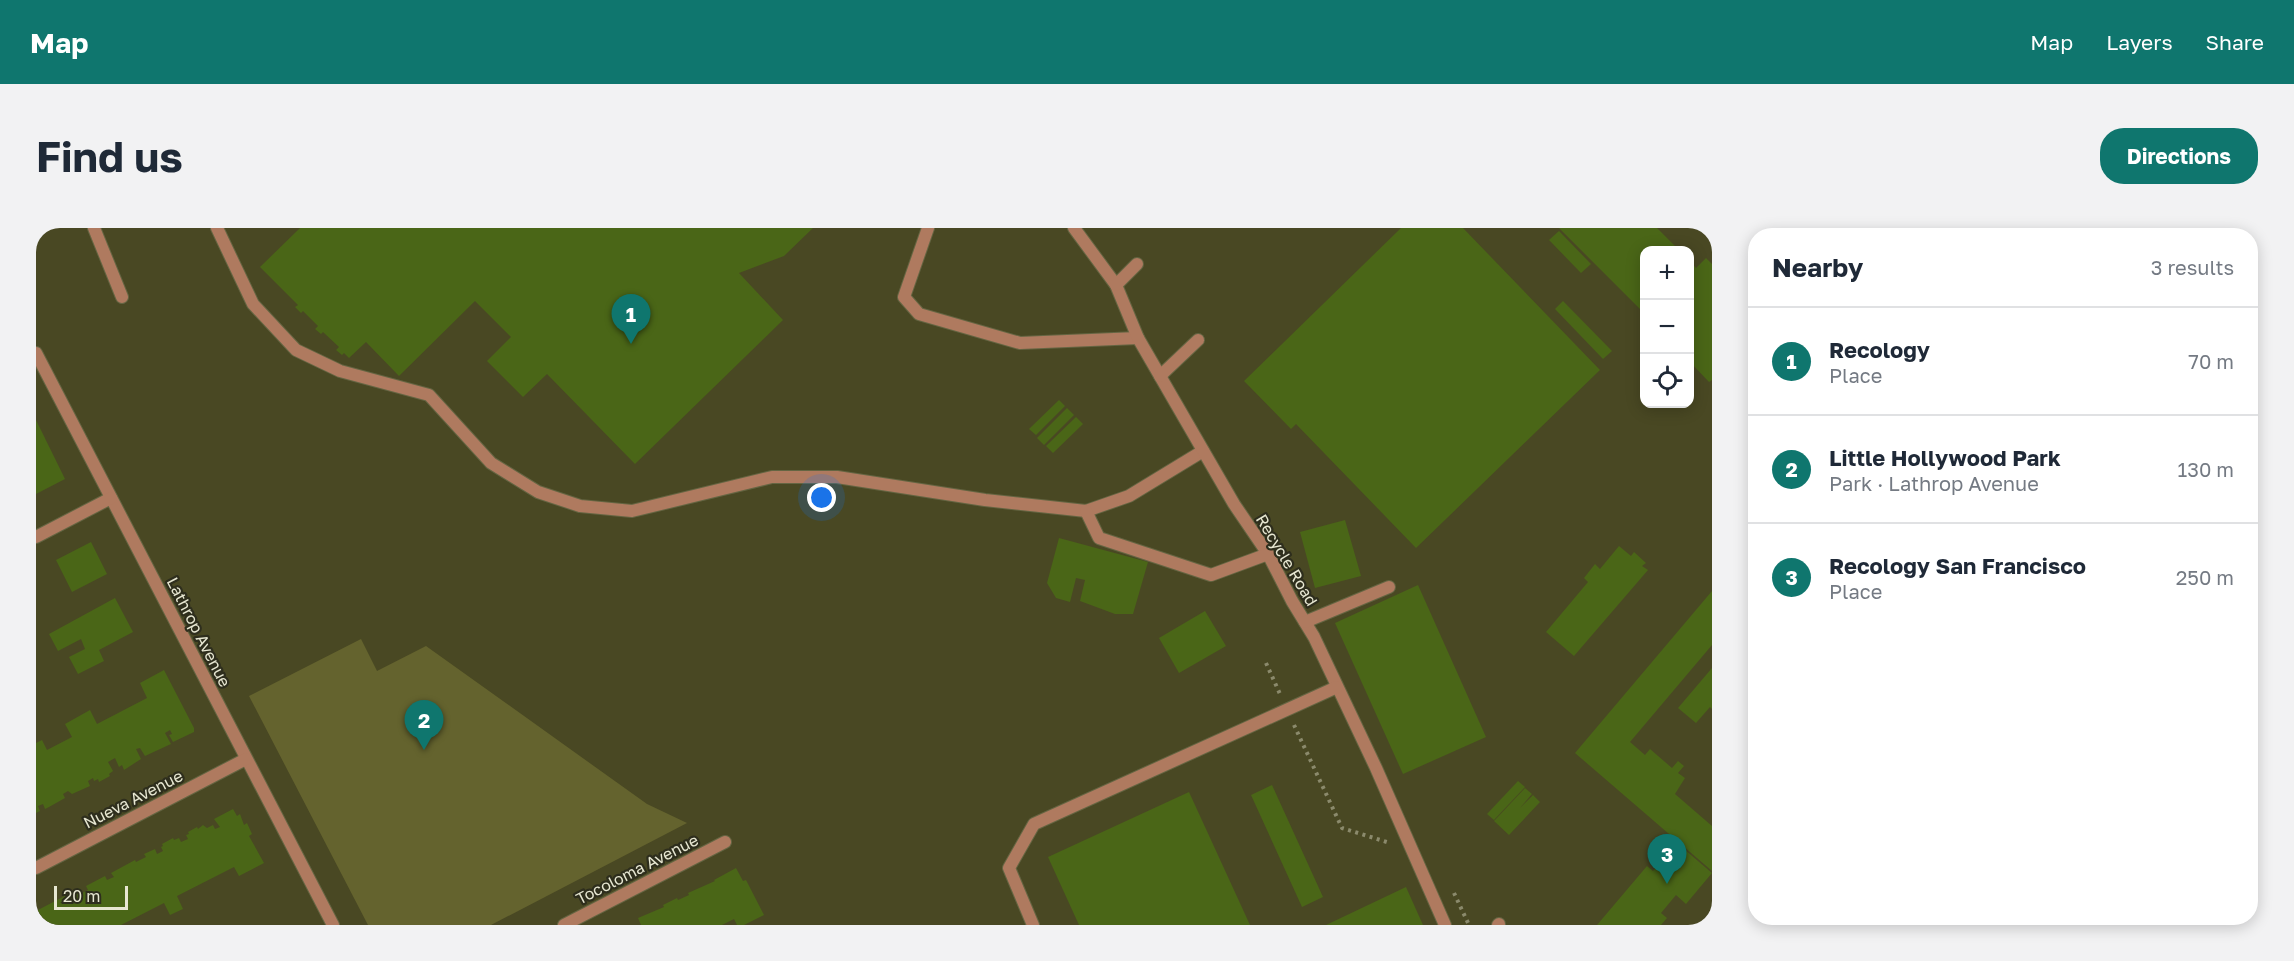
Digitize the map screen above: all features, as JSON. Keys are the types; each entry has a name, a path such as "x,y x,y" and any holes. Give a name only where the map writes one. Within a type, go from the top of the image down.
{"street":[{"path":"94,228 122,297"},
{"path":"217,228 253,304 296,350 340,371 429,395 491,463 537,492 580,506 632,511 772,477 837,477 985,500 1086,511 1129,496 1203,451"},
{"path":"928,228 904,297 919,314 1020,343 1138,338"},
{"name":"Recycle Road","path":"1074,228 1116,285 1138,338 1244,520 1268,554 1314,637 1376,768 1445,925"},
{"path":"1116,285 1137,264"},
{"path":"1160,376 1198,339"},
{"name":"Lathrop Avenue","path":"36,353 333,925"},
{"path":"36,537 111,498"},
{"path":"1086,511 1099,538 1212,575 1268,554"},
{"path":"1305,622 1389,587"},
{"path":"1033,925 1009,868 1034,824 1337,687"},
{"name":"Nueva Avenue","path":"36,868 246,759"},
{"name":"Tocoloma Avenue","path":"564,925 725,842"}],"path":[{"path":"1266,663 1342,828 1411,849"},
{"path":"1450,886 1469,925"}],"shaded area":[{"path":"361,639 377,671 426,646 647,804 687,823 491,925 368,925 249,696"}],"building":[{"path":"300,228 813,228 784,256 739,273 783,320 635,464 547,374 523,397 487,361 511,337 475,301 399,376 366,342 349,358 344,353 342,355 336,350 339,347 323,332 321,334 315,329 318,326 303,311 301,313 295,307 298,305 260,267"},
{"path":"1401,228 1463,228 1600,370 1416,548 1296,424 1291,429 1244,381"},
{"path":"1559,228 1657,228 1675,246 1640,246 1640,309"},
{"path":"1559,231 1591,264 1581,273 1549,240"},
{"path":"1706,258 1712,264 1712,380 1709,382 1694,366 1694,266 1696,268"},
{"path":"1563,301 1612,351 1603,359 1555,309"},
{"path":"1059,400 1065,406 1036,435 1029,429"},
{"path":"1067,408 1074,415 1044,445 1037,438"},
{"path":"1076,417 1083,424 1053,453 1046,446"},
{"path":"36,420 65,479 36,494"},
{"path":"1345,520 1361,576 1315,588 1300,532"},
{"path":"1059,538 1148,562 1133,614 1115,614 1080,601 1085,580 1076,578 1070,602 1056,598 1047,583"},
{"path":"91,542 107,574 72,592 56,560"},
{"path":"1619,546 1631,556 1634,552 1646,563 1642,566 1648,570 1574,656 1546,632 1588,582 1584,578 1595,564 1600,569"},
{"path":"1418,585 1486,737 1403,774 1335,623"},
{"path":"1712,591 1712,645 1630,742 1645,755 1650,749 1672,768 1678,761 1684,766 1678,773 1685,778 1675,794 1712,826 1712,871 1575,753"},
{"path":"115,598 133,632 99,650 104,661 78,674 69,657 85,649 81,639 58,651 49,634"},
{"path":"1205,611 1226,646 1179,673 1159,638"},
{"path":"1712,668 1712,709 1710,707 1696,723 1678,708"},
{"path":"164,670 194,732 173,742 169,735 172,734 170,730 165,733 171,744 145,756 140,748 136,749 141,759 124,770 122,765 119,767 115,758 108,762 113,771 109,774 110,776 99,782 98,779 94,781 93,778 88,781 90,786 72,794 68,791 63,794 65,798 45,809 43,804 38,806 40,811 36,813 36,743 42,740 47,750 72,737 65,724 90,710 97,724 147,698 140,683"},
{"path":"1518,781 1525,787 1494,820 1487,814"},
{"path":"1272,785 1323,897 1302,907 1251,795"},
{"path":"1525,788 1532,794 1520,808 1533,795 1540,802 1509,835 1494,821"},
{"path":"1189,792 1250,925 1079,925 1048,857"},
{"path":"233,809 237,816 240,814 244,825 247,823 252,834 249,836 264,863 239,876 234,867 177,896 183,909 170,915 164,903 121,925 42,925 36,914 38,910 80,888 82,893 88,890 86,886 105,876 107,880 114,877 111,873 135,860 136,862 146,857 144,854 155,849 157,854 163,851 162,844 173,838 174,840 179,838 181,842 188,839 186,835 189,834 188,832 197,827 198,829 203,825 207,828 213,825 215,829 220,827 214,819"},
{"path":"1677,843 1712,873 1686,904 1676,895 1661,913 1667,918 1661,925 1597,925 1647,866 1653,871"},
{"path":"736,868 743,881 746,880 764,915 744,925 737,925 734,919 722,925 641,925 638,918 664,907 663,905 677,898 678,900 689,895 688,893 715,881"},
{"path":"1406,887 1423,925 1326,925"}],"place":[{"name":"Recology","path":"631,344"},
{"name":"Little Hollywood Park","path":"424,750"},
{"name":"Recology San Francisco","path":"1667,884"}]}
